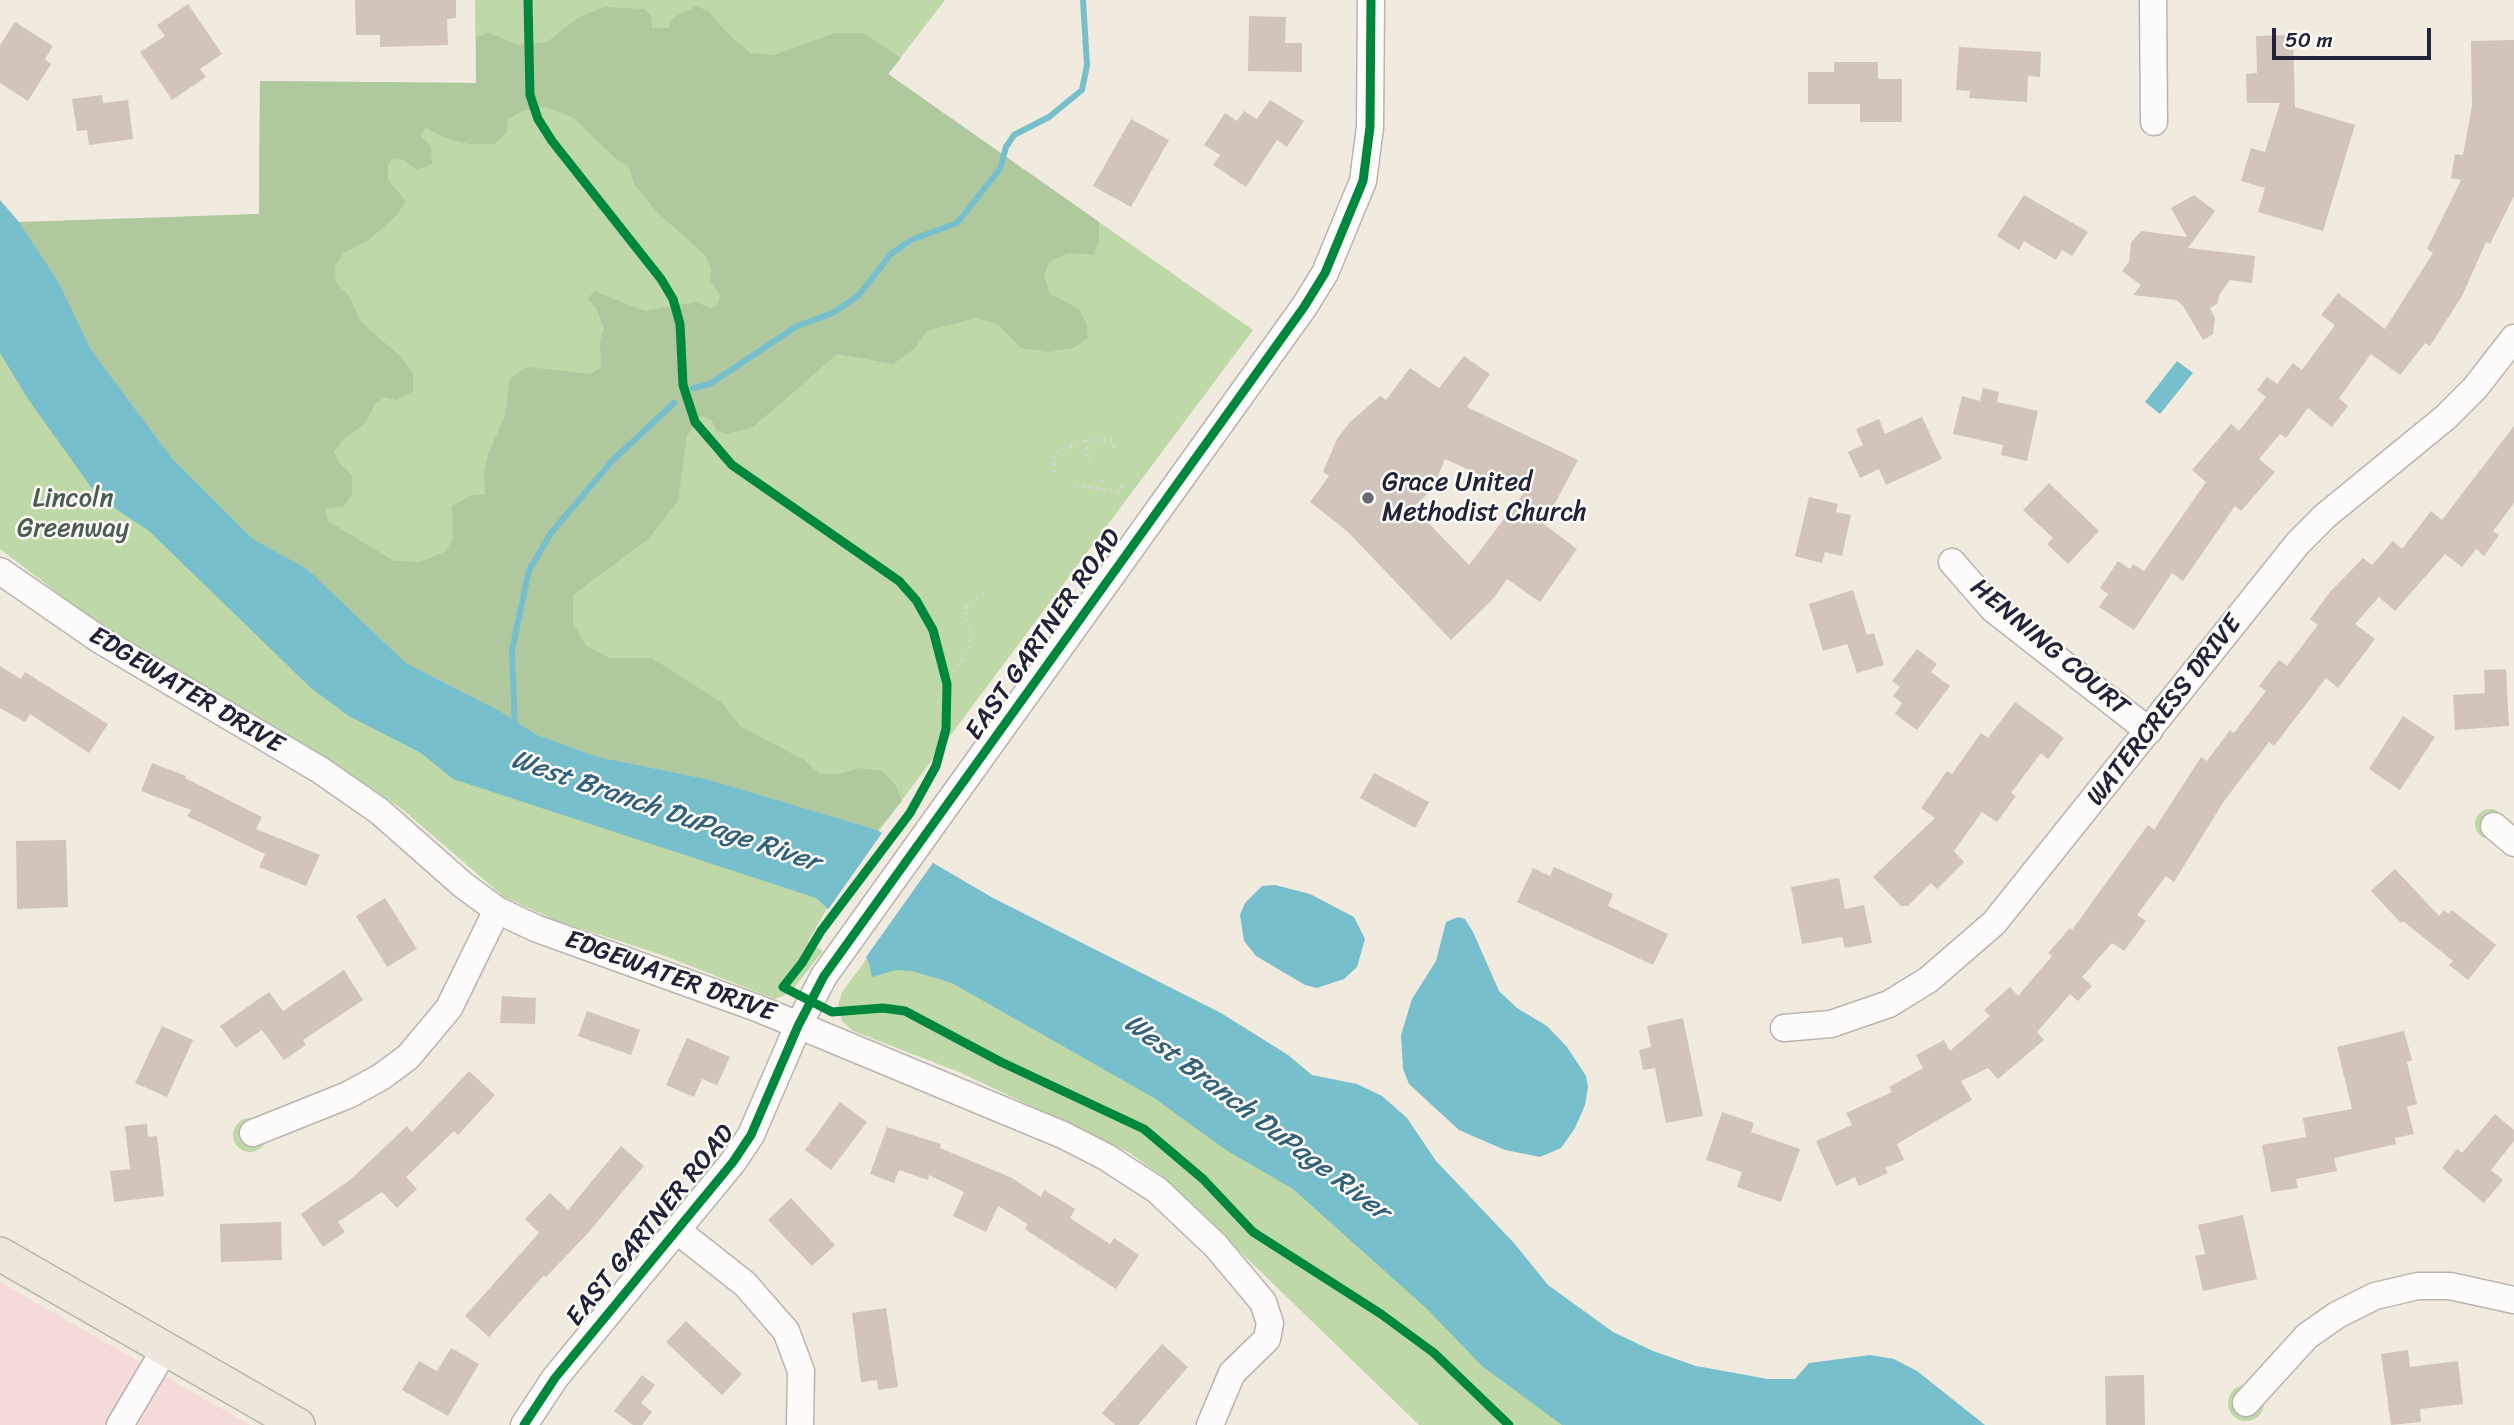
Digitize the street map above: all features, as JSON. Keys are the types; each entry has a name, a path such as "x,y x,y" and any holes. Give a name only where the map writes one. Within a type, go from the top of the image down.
{"main road":[{"path":"0,1254 298,1425"}],"street":[{"name":"EAST GARTNER ROAD","path":"524,1425 555,1378 679,1232 751,1135 798,1026 824,976 943,814 1304,307 1325,273 1363,181 1370,127 1371,0"},
{"path":"2153,0 2154,122"},
{"name":"WATERCRESS DRIVE","path":"1784,1028 1831,1024 1889,1004 1964,951 2019,896 2298,543 2325,516 2446,417 2475,388 2514,338"},
{"name":"HENNING COURT","path":"1952,562 1993,610 2149,731"},
{"name":"EDGEWATER DRIVE","path":"0,571 100,640 320,770 379,811 463,886 497,910 536,928 668,974 1063,1135 1132,1173 1190,1219 1264,1302 1270,1323 1267,1339 1232,1373 1210,1425"},
{"path":"253,1133 348,1095 381,1077 408,1057 449,1008 497,910"},
{"path":"679,1232 745,1284 786,1331 801,1371 800,1425"},
{"path":"2246,1403 2307,1336 2337,1315 2375,1296 2418,1286 2450,1286 2514,1300"},
{"path":"125,1423 165,1349"}],"path":[{"path":"1085,440 1090,467"},
{"path":"1055,472 1053,458 1059,451 1085,440 1111,440 1114,444 1112,453"},
{"path":"1100,489 1105,476"},
{"path":"1076,485 1118,492 1123,486"},
{"path":"947,684 970,646 971,634 965,608 986,592"},
{"path":"944,674 947,695"}],"shaded area":[{"path":"0,1282 250,1425 0,1425"}],"green space":[{"name":"Lincoln Greenway","path":"475,0 945,0 888,74 1253,330 844,878 808,942 823,951 790,993 775,999 665,956 555,920 504,897 402,809 328,759 93,620 0,549 0,224 259,214 260,81 476,83"},
{"path":"696,6 708,11 733,39 751,53 774,55 835,33 863,33 901,58 888,74 1099,222 1099,241 1094,255 1068,253 1049,262 1044,275 1050,294 1079,309 1086,323 1088,338 1073,348 1048,352 1021,348 997,324 975,318 927,331 915,348 893,364 837,354 752,428 726,434 717,431 711,419 700,416 687,436 678,501 648,539 573,595 573,623 586,646 611,658 652,658 722,703 740,726 804,760 820,774 839,774 860,768 882,771 896,786 902,801 877,830 706,779 598,757 537,735 500,711 406,663 307,569 253,539 171,457 91,350 59,284 19,222 259,214 260,81 476,83 476,37 489,33 519,45 547,42 579,17 605,7 644,9 651,15 652,28 668,28 673,18","holes":["547,107 574,118 618,161 628,165 634,184 657,212 705,255 711,268 710,280 720,295 718,305 710,308 696,302 645,311 594,291 588,299 596,308 604,328 600,340 601,367 591,374 527,367 510,378 505,416 488,454 484,472 485,495 472,495 452,506 453,538 446,551 420,562 394,561 328,521 325,509 344,506 352,495 352,475 340,464 334,452 343,440 365,423 375,404 385,397 396,400 413,391 413,374 401,357 361,322 349,296 336,282 335,266 344,253 370,239 397,215 406,201 388,180 388,164 393,158 404,160 417,170 432,164 431,146 420,136 426,128 445,138 469,144 494,144 506,133 508,119 522,111"]},
{"path":"2490,809 2496,810 2504,818 2504,830 2496,838 2490,839 2484,838 2476,830 2475,824 2476,818 2484,810"},
{"path":"907,905 1549,1354 1919,1425 1419,1425 1163,1177 1130,1153 959,1072 853,1031 842,1021 838,1005 842,992"},
{"path":"250,1118 262,1123 267,1135 262,1147 250,1152 238,1147 233,1135 238,1123"},
{"path":"2246,1385 2259,1390 2264,1403 2259,1416 2246,1421 2233,1416 2228,1403 2233,1390"}],"water":[{"name":"West Branch DuPage River","path":"0,200 19,222 59,283 91,350 171,457 253,539 307,569 406,663 500,711 537,735 598,757 706,779 877,830 993,898 1221,1013 1288,1055 1312,1075 1357,1084 1382,1096 1407,1118 1436,1161 1514,1243 1548,1285 1613,1332 1653,1351 1696,1366 1768,1379 1795,1379 1809,1363 1870,1355 1894,1359 1917,1371 1985,1425 1562,1425 1482,1366 1426,1308 1293,1189 1226,1150 1154,1098 952,983 912,971 896,970 872,977 869,963 852,931 816,898 453,779 421,753 347,715 311,688 149,531 116,509 91,487 28,399 0,353"},
{"path":"2177,361 2193,373 2160,414 2145,402"},
{"path":"1275,885 1310,894 1354,917 1365,939 1357,967 1344,979 1317,988 1305,985 1256,956 1244,941 1240,915 1245,903 1262,886"},
{"path":"1458,917 1465,919 1473,932 1499,991 1517,1008 1547,1026 1567,1047 1586,1076 1588,1087 1585,1105 1575,1128 1561,1148 1540,1157 1505,1150 1459,1130 1409,1084 1403,1069 1401,1035 1412,999 1436,961 1446,922"}],"pier":[{"path":"884,830 935,860 864,960 849,933 827,911"}],"building":[{"path":"355,0 456,0 456,18 447,19 448,45 380,47 380,35 356,35"},
{"path":"188,4 222,54 200,69 206,77 172,100 140,52 165,36 157,25"},
{"path":"1249,16 1286,17 1285,43 1302,43 1302,72 1248,71"},
{"path":"15,22 53,46 45,59 51,64 28,101 0,83 0,45"},
{"path":"2293,35 2295,107 2355,125 2323,231 2258,212 2265,188 2241,181 2251,148 2265,152 2280,103 2247,103 2246,74 2257,73 2256,36"},
{"path":"2514,40 2514,196 2490,244 2486,242 2462,296 2430,346 2425,343 2400,375 2371,354 2339,398 2348,406 2332,427 2308,408 2286,438 2280,434 2259,459 2275,472 2241,511 2235,506 2183,581 2172,573 2134,630 2099,607 2108,594 2100,588 2118,561 2130,569 2133,564 2144,571 2206,482 2192,470 2231,424 2239,431 2266,397 2257,390 2267,377 2277,384 2293,363 2302,370 2335,325 2321,315 2338,293 2385,329 2433,253 2427,249 2461,180 2451,178 2455,154 2463,155 2472,106 2471,41"},
{"path":"1959,47 2041,52 2040,77 2028,76 2027,102 1969,98 1970,91 1956,90"},
{"path":"1834,62 1878,62 1878,79 1902,79 1902,122 1860,122 1860,104 1808,104 1808,72 1834,72"},
{"path":"102,95 103,103 128,100 133,139 89,145 87,130 77,131 72,99"},
{"path":"1270,100 1304,121 1287,147 1277,140 1246,187 1213,165 1220,155 1204,145 1225,113 1237,121 1244,111 1257,119"},
{"path":"1131,119 1169,140 1131,207 1093,186"},
{"path":"2024,195 2088,232 2072,256 2062,250 2056,260 2024,241 2019,250 1997,236"},
{"path":"2194,195 2215,211 2188,248 2255,256 2252,283 2230,280 2219,295 2218,303 2210,308 2215,318 2213,334 2203,340 2183,306 2176,300 2133,295 2141,285 2122,271 2129,262 2131,243 2141,231 2187,237 2171,208"},
{"name":"Grace United Methodist Church","path":"1464,356 1490,374 1467,407 1578,460 1544,524 1577,549 1540,602 1507,579 1493,599 1451,640 1348,532 1310,502 1329,476 1323,472 1337,439 1350,422 1380,396 1386,400 1410,368 1439,388","holes":["1445,459 1523,494 1469,565 1413,507 1432,490"]},
{"path":"1983,388 1999,392 1997,402 2038,411 2027,461 2001,455 2003,445 1953,434 1962,396 1980,401"},
{"path":"1922,417 1942,459 1886,485 1879,469 1860,478 1848,452 1863,445 1856,429 1879,419 1885,434"},
{"path":"2514,426 2514,503 2493,531 2499,535 2484,556 2476,549 2462,567 2445,554 2395,611 2379,597 2355,624 2375,639 2338,688 2326,678 2274,746 2269,742 2224,801 2174,882 2166,876 2137,915 2146,921 2124,951 2112,943 2082,977 2092,986 2078,1001 2070,994 2037,1032 2044,1040 1998,1079 1988,1068 1961,1081 1972,1100 1897,1144 1904,1160 1885,1168 1888,1173 1859,1186 1855,1177 1836,1186 1816,1141 1852,1125 1846,1113 1892,1092 1889,1087 1923,1068 1916,1055 1944,1040 1950,1051 1990,1016 1984,1010 2010,987 2018,996 2052,956 2048,953 2070,928 2072,930 2148,825 2154,830 2201,757 2207,761 2230,730 2234,733 2266,691 2259,686 2279,660 2287,666 2318,625 2310,619 2330,592 2363,558 2372,565 2393,541 2402,549 2431,511 2442,520"},
{"path":"2049,483 2099,531 2068,564 2047,544 2053,538 2023,510"},
{"path":"1809,497 1838,504 1836,512 1851,515 1842,556 1825,552 1822,563 1795,556"},
{"path":"1853,590 1867,635 1874,633 1884,665 1857,673 1847,644 1823,651 1809,604"},
{"path":"1917,649 1937,664 1931,672 1950,686 1917,730 1895,714 1902,703 1893,696 1900,687 1892,681"},
{"path":"0,666 21,679 25,672 108,724 89,753 30,714 25,722 0,708"},
{"path":"2506,669 2509,726 2455,730 2453,695 2485,693 2484,670"},
{"path":"2015,702 2064,738 2048,759 2041,753 2011,793 2016,796 1997,822 1982,812 1954,851 1964,862 1937,889 1931,883 1908,906 1901,906 1873,877 1935,818 1921,808 1947,771 1952,774 1981,733 1988,738"},
{"path":"2403,716 2435,737 2400,790 2369,769"},
{"path":"152,763 186,776 185,778 262,817 256,829 320,855 306,886 259,867 265,854 187,816 191,810 141,791"},
{"path":"1374,773 1429,802 1415,828 1360,798"},
{"path":"66,840 68,907 17,909 16,841"},
{"path":"1554,867 1613,894 1608,906 1668,934 1653,965 1517,902 1533,868 1550,876"},
{"path":"2395,869 2439,916 2444,910 2448,914 2452,910 2496,945 2468,980 2449,965 2453,961 2403,921 2401,923 2371,891"},
{"path":"1839,878 1845,909 1864,905 1872,943 1845,948 1842,937 1802,944 1791,887"},
{"path":"385,898 417,949 387,967 356,916"},
{"path":"344,970 363,1000 303,1040 306,1045 284,1060 262,1030 236,1048 220,1026 269,992 283,1011"},
{"path":"502,996 536,998 535,1024 500,1023"},
{"path":"587,1011 640,1030 631,1055 578,1036"},
{"path":"1683,1018 1703,1116 1666,1123 1655,1068 1643,1070 1639,1050 1651,1047 1647,1026"},
{"path":"162,1026 193,1040 167,1097 135,1083"},
{"path":"2404,1031 2412,1060 2407,1062 2417,1104 2407,1107 2414,1134 2395,1138 2396,1144 2334,1158 2337,1171 2296,1179 2298,1188 2271,1192 2262,1145 2306,1137 2303,1118 2352,1109 2337,1047"},
{"path":"687,1038 730,1057 717,1085 702,1079 694,1097 666,1085"},
{"path":"469,1071 495,1095 458,1135 454,1131 406,1177 417,1189 397,1208 382,1192 338,1222 345,1232 323,1247 301,1214 350,1180 407,1126 412,1132"},
{"path":"840,1102 867,1122 831,1170 805,1150"},
{"path":"1722,1112 1754,1123 1751,1132 1800,1149 1781,1202 1737,1187 1742,1172 1706,1160"},
{"path":"2495,1114 2514,1130 2514,1141 2491,1170 2503,1180 2484,1203 2442,1168 2457,1149 2462,1153"},
{"path":"147,1124 148,1137 157,1136 164,1196 114,1202 110,1171 130,1169 125,1126"},
{"path":"887,1127 941,1144 940,1148 1012,1178 1041,1197 1044,1190 1075,1209 1070,1218 1110,1244 1114,1238 1139,1255 1116,1289 1025,1229 1028,1224 998,1206 986,1232 953,1216 964,1192 929,1175 928,1180 899,1170 894,1183 870,1174"},
{"path":"621,1146 644,1166 588,1233 546,1277 544,1275 489,1337 465,1316 539,1233 525,1219 550,1193 568,1210"},
{"path":"791,1198 835,1245 812,1266 768,1220"},
{"path":"2243,1215 2257,1279 2203,1291 2195,1256 2205,1254 2198,1225"},
{"path":"281,1222 282,1260 221,1262 220,1224"},
{"path":"886,1308 898,1387 878,1390 877,1380 861,1382 852,1313"},
{"path":"686,1321 742,1374 722,1395 666,1342"},
{"path":"1162,1344 1188,1367 1138,1425 1115,1425 1102,1413"},
{"path":"451,1348 479,1364 448,1416 402,1390 419,1361 437,1371"},
{"path":"2408,1350 2410,1367 2458,1361 2463,1404 2420,1409 2421,1422 2391,1425 2381,1354"},
{"path":"642,1375 655,1385 641,1403 652,1412 642,1425 633,1425 614,1411"},
{"path":"2144,1375 2145,1425 2106,1425 2105,1376"}],"waterway":[{"path":"693,388 710,384 797,326 833,313 859,295 891,254 911,240 957,223 1000,169 1006,147 1014,135 1049,117 1082,90 1087,65 1083,0"},
{"path":"515,729 512,650 529,570 551,533 612,461 674,403"}],"cycle path":[{"path":"528,0 530,95 538,119 552,141 661,279 673,299 680,324 683,385 695,422 732,465 899,581 916,600 933,630 947,684 946,729 936,766 910,813 821,931 802,963 783,987 832,1012 883,1008 905,1011 1001,1062 1144,1129 1203,1179 1253,1232 1381,1314 1434,1353 1509,1425"},
{"path":"524,1425 555,1378 733,1162 751,1135 798,1026 824,976 1304,307 1325,273 1363,181 1370,127 1371,0"}],"place":[{"name":"Grace United Methodist Church","path":"1368,498"}]}
